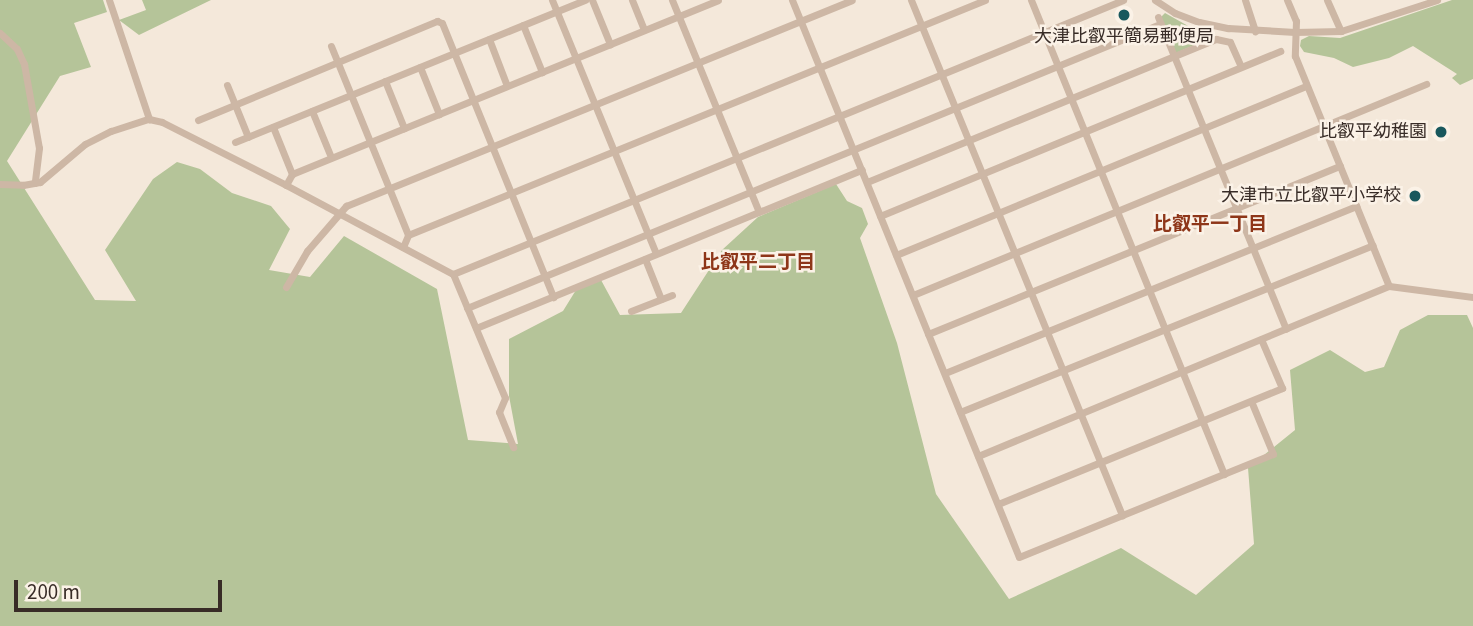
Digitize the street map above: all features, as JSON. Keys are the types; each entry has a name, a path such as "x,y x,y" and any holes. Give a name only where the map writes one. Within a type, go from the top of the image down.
{"street":[{"path":"109,0 149,119"},
{"path":"552,0 656,254"},
{"path":"235,142 585,0"},
{"path":"592,0 610,44"},
{"path":"632,0 644,30"},
{"path":"672,0 758,212"},
{"path":"792,0 1019,556 1273,454 1251,401"},
{"path":"286,287 307,251 338,212 346,206 852,0"},
{"path":"911,0 1122,515"},
{"path":"408,235 985,0"},
{"path":"1031,0 1224,474"},
{"path":"453,274 1123,0"},
{"path":"1155,0 1175,13 1199,22 1255,30 1296,32 1341,31 1437,0"},
{"path":"1245,0 1255,30"},
{"path":"1287,0 1296,21 1295,56 1390,286"},
{"path":"1327,0 1341,31"},
{"path":"286,185 292,174 331,157 714,1"},
{"path":"467,308 1058,66 1159,20 1286,329"},
{"path":"198,120 437,21 442,23 553,297"},
{"path":"523,25 542,72"},
{"path":"0,33 17,49 24,64 39,148 33,174 35,183"},
{"path":"489,39 507,86"},
{"path":"867,183 1216,39 1230,42 1241,67"},
{"path":"331,46 408,235 403,247"},
{"path":"880,216 1280,51"},
{"path":"419,67 439,114"},
{"path":"385,81 404,128"},
{"path":"913,295 1426,84"},
{"path":"227,85 248,137"},
{"path":"896,255 1307,86"},
{"path":"312,111 331,157"},
{"path":"0,184 35,183 46,178 63,160 85,144 111,131 149,119 162,122 286,185 453,274 505,398 499,412 513,447"},
{"path":"273,127 292,174"},
{"path":"928,334 1340,166"},
{"path":"476,328 862,170"},
{"path":"945,373 1356,206"},
{"path":"960,412 1373,245"},
{"path":"645,259 661,299"},
{"path":"978,456 1390,286 1473,298"},
{"path":"631,312 672,295"},
{"path":"998,504 1282,388 1261,339"}],"green space":[{"path":"0,0 103,0 107,12 74,23 91,67 60,76 7,161 95,300 136,301 105,250 153,179 177,162 200,169 232,193 271,206 290,229 269,270 310,277 344,236 437,289 468,440 518,444 509,396 509,339 563,311 576,290 601,280 620,315 681,313 722,250 758,217 836,184 847,201 862,208 868,224 860,238 897,343 936,494 1009,599 1121,548 1196,595 1254,544 1248,468 1295,430 1290,370 1330,350 1365,372 1384,367 1400,330 1428,315 1467,315 1473,328 1473,626 0,626"},
{"path":"142,0 211,0 139,35 119,20 146,10"},
{"path":"1452,0 1473,0 1473,79 1460,85 1452,78 1457,74 1413,46 1389,58 1353,67 1334,58 1304,52 1300,46 1301,40 1309,36 1340,38"},
{"path":"1165,13 1190,27 1209,32 1208,39 1176,53 1161,17"}],"place":[{"name":"大津比叡平簡易郵便局","path":"1124,15"},
{"name":"比叡平幼稚園","path":"1441,132"},
{"name":"大津市立比叡平小学校","path":"1415,196"}],"district":[{"name":"比叡平一丁目","path":"1210,225"},
{"name":"比叡平二丁目","path":"758,263"}]}
